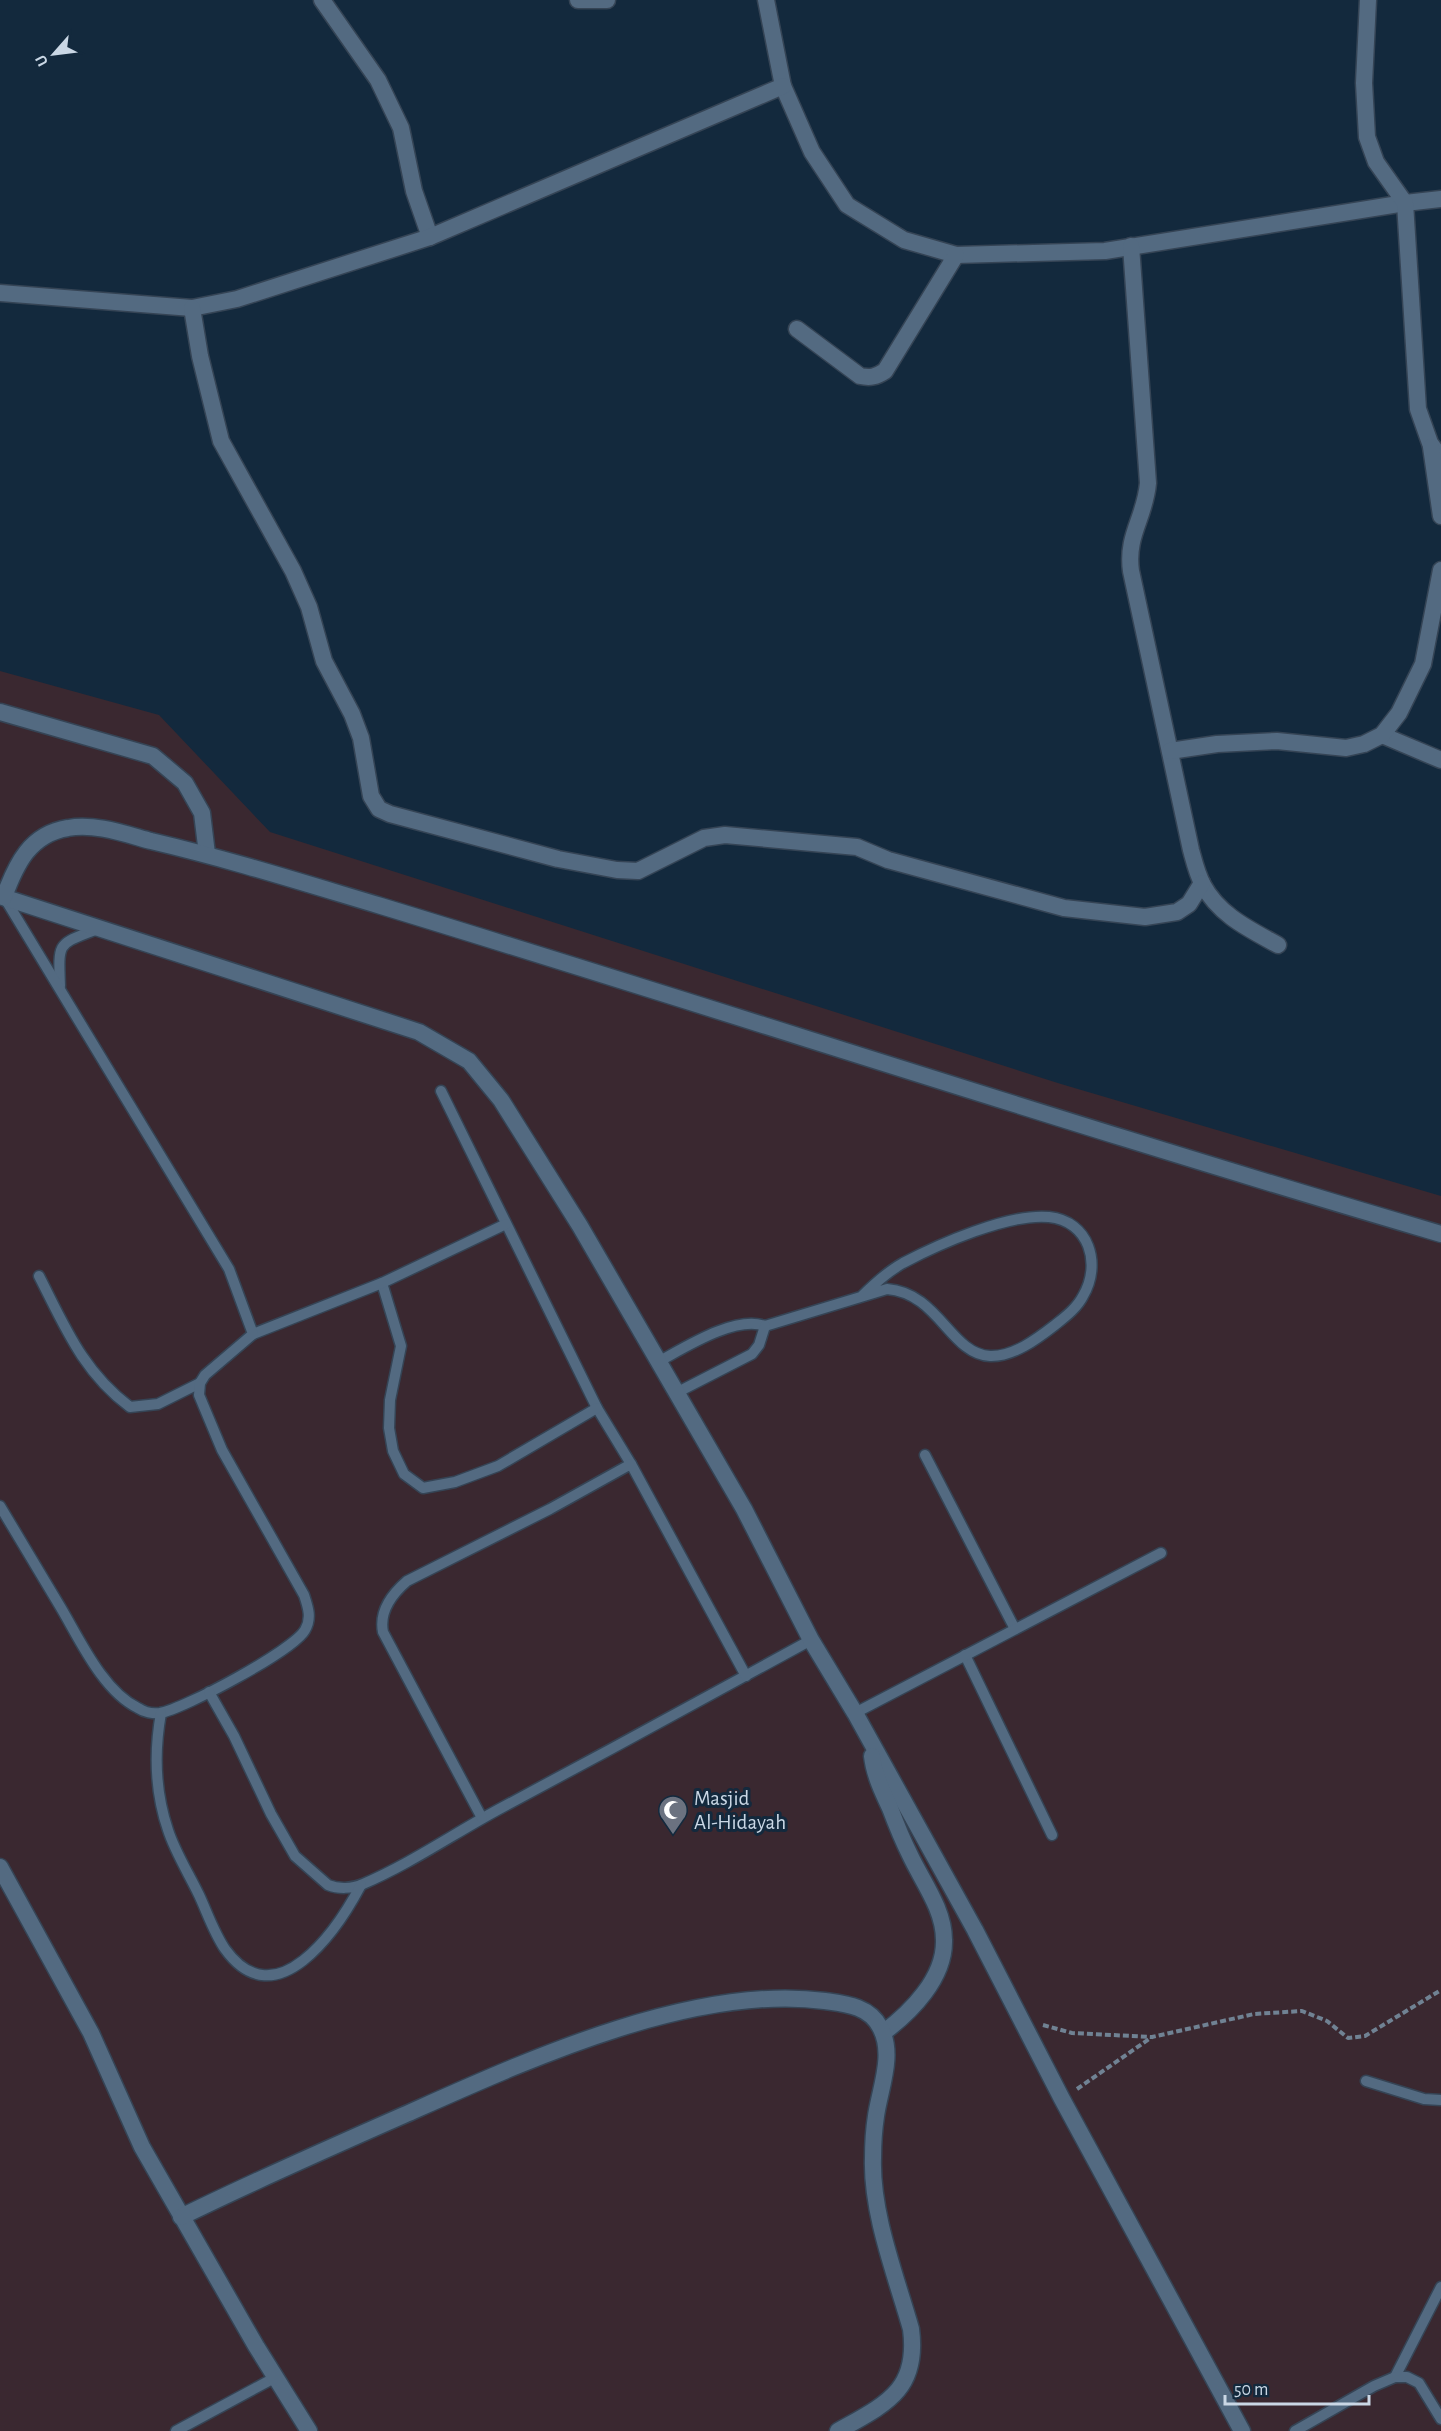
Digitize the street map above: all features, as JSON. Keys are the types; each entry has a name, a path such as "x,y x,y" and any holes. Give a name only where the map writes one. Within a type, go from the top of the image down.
{"street":[{"path":"322,0 378,80 401,128 414,191 430,237"},
{"path":"578,0 607,0"},
{"path":"766,0 783,86 812,152 847,206 904,240 956,255 1105,251 1441,199"},
{"path":"1368,0 1364,83 1367,137 1376,162 1405,203 1418,409 1430,443 1441,516"},
{"path":"0,293 192,308 237,299 430,237 783,86"},
{"path":"1131,246 1148,483 1145,505 1132,535 1129,555 1170,751 1191,850 1202,883 1216,904 1233,920 1278,945"},
{"path":"797,329 860,376 868,378 878,376 885,371 956,255"},
{"path":"192,308 200,356 221,441 293,571 309,607 324,661 352,714 361,738 371,796 378,809 558,859 617,870 638,871 704,838 725,835 856,847 888,861 1064,908 1145,917 1177,912 1189,904 1202,883"},
{"path":"1430,443 1441,458"},
{"path":"1170,751 1217,744 1276,741 1346,748 1364,744 1382,735 1399,713 1423,664 1441,570"},
{"path":"0,712 153,756 184,783 196,803 201,813 207,854"},
{"path":"1382,735 1441,759"},
{"path":"1242,2431 873,1746 811,1640 744,1509 580,1226 501,1100 469,1061 419,1032 2,896 15,866 35,840 67,828 96,828 207,854 471,934 1215,1168 1441,1234"},
{"path":"873,1746 873,1764 878,1780 910,1855 933,1900 943,1927 944,1942 942,1955 925,1991 905,2015 883,2033"},
{"path":"0,1867 91,2033 142,2147 181,2217 309,2431"},
{"path":"181,2217 254,2181 510,2068 622,2028 684,2010 754,2000 812,1999 859,2007 875,2019 883,2033 886,2057 876,2117 873,2160 874,2193 911,2329 914,2350 906,2380 900,2390 887,2402 838,2431"}],"lane":[{"path":"2,896 60,986 229,1269 253,1334"},
{"path":"60,986 58,952 63,945 102,927"},
{"path":"441,1091 597,1408 631,1464 746,1676"},
{"path":"658,1362 696,1341 732,1327 757,1324 765,1326 861,1297 887,1289 906,1293 919,1299 973,1352 999,1356 1030,1342 1069,1314 1083,1297 1089,1281 1093,1263 1092,1252 1083,1236 1066,1222 1052,1217 1006,1220 902,1264 876,1282 861,1297"},
{"path":"39,1276 83,1359 109,1391 130,1407 158,1404 200,1383 220,1360 253,1334 382,1283 506,1224"},
{"path":"382,1283 401,1346 390,1400 389,1428 393,1451 404,1474 423,1488 455,1482 498,1466 597,1408"},
{"path":"676,1393 752,1354 759,1345 765,1326"},
{"path":"0,1506 102,1676 138,1708 152,1713 161,1713 209,1692 284,1650 299,1639 308,1623 309,1612 304,1595 222,1449 199,1395 200,1383"},
{"path":"926,1455 1015,1629"},
{"path":"482,1818 393,1653 382,1625 385,1611 397,1590 407,1581 550,1509 631,1464"},
{"path":"855,1713 1161,1553"},
{"path":"209,1692 295,1856 328,1885 342,1888 361,1885 811,1640"},
{"path":"965,1655 1052,1835"},
{"path":"161,1713 156,1761 158,1795 168,1831 225,1949 241,1964 255,1974 267,1975 297,1966 316,1952 351,1905 361,1885"},
{"path":"1366,2081 1424,2099 1441,2100"},
{"path":"1395,2377 1441,2287"},
{"path":"176,2431 276,2377"},
{"path":"1295,2431 1374,2386 1395,2377 1407,2377 1419,2383 1441,2419"}],"path":[{"path":"1022,2020 1072,2033 1152,2037 1254,2014 1302,2011 1315,2015 1348,2038 1365,2036 1441,1990"},
{"path":"1062,2099 1152,2037"}],"shaded area":[{"path":"0,671 159,715 270,832 1061,1084 1441,1196 1441,2431 0,2431"}],"place":[{"name":"Masjid Al-Hidayah","path":"673,1836"}]}
